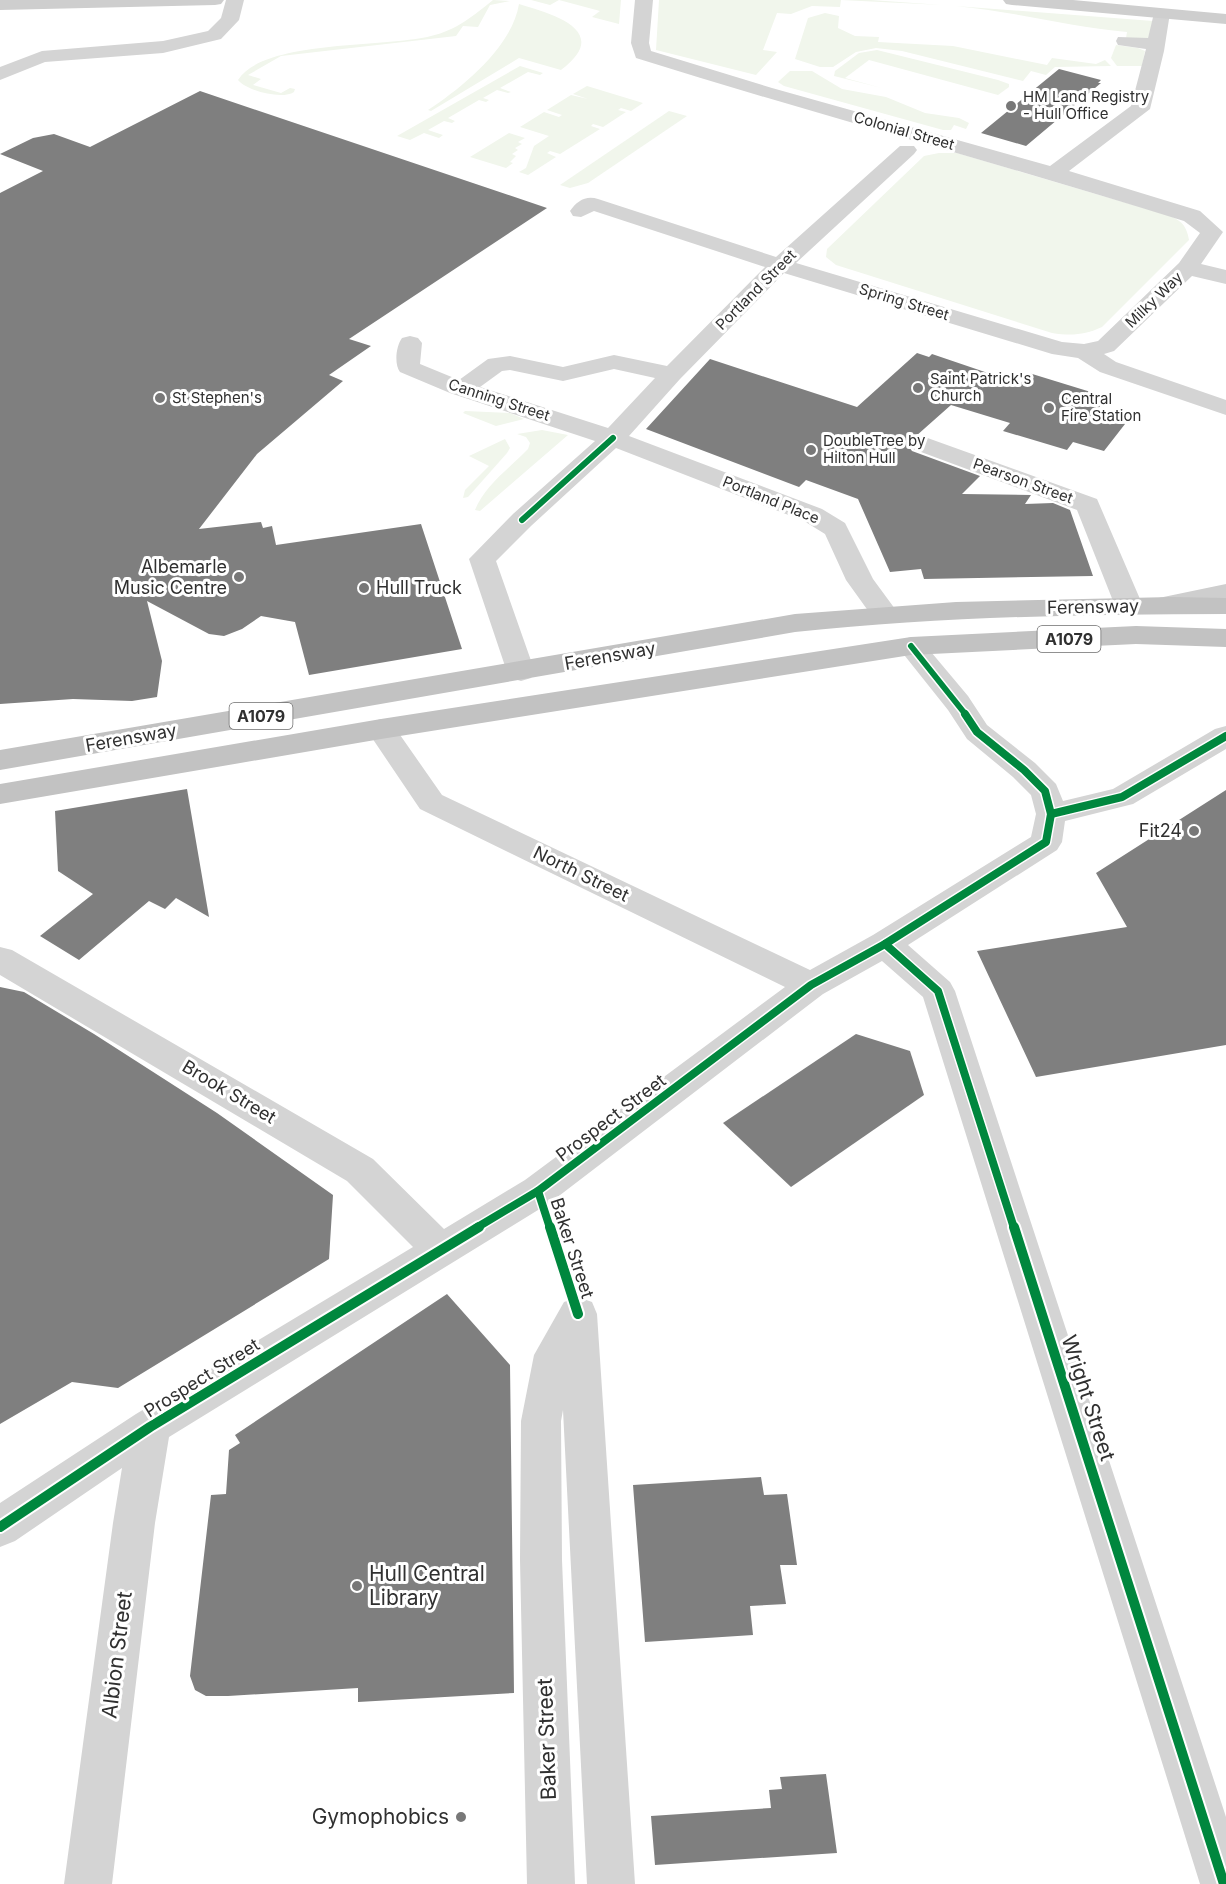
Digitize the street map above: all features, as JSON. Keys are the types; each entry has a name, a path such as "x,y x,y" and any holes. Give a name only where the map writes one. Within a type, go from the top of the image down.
{"highway":[{"name":"Ferensway","path":"0,760 795,623 884,613 1130,606 1226,606"},
{"name":"Ferensway","path":"0,794 381,729 911,646 1136,635 1226,638"}],"street":[{"path":"0,74 42,57 163,47 214,35 230,20 235,0"},
{"name":"Colonial Street","path":"644,0 640,43 643,54 765,92 1053,173 1192,216 1219,232"},
{"path":"1012,0 1226,19"},
{"path":"0,5 207,1"},
{"path":"1053,173 1140,110 1161,13"},
{"path":"1125,41 1156,44"},
{"name":"Portland Street","path":"521,672 482,559 495,550 512,534 522,520 613,438 672,374 780,265 907,150"},
{"name":"Spring Street","path":"581,211 591,203 780,265 1060,349 1084,351 1108,367 1226,408"},
{"name":"Milky Way","path":"1084,351 1106,346 1187,268 1219,232"},
{"path":"1187,268 1226,277"},
{"name":"Canning Street","path":"410,343 408,367 430,378 511,402 613,438"},
{"path":"463,388 496,364 510,363 563,374 614,362 672,374"},
{"name":"Portland Place","path":"613,438 813,515 836,529 860,580 884,613"},
{"name":"Pearson Street","path":"922,444 1088,505 1130,606"},
{"path":"1159,606 1226,592"},
{"path":"911,646 958,703 977,732 1024,770 1045,791 1051,814 1122,797 1226,736"},
{"name":"North Street","path":"381,729 431,802 811,985"},
{"name":"Prospect Street","path":"0,1527 150,1427 538,1191 811,985 885,944 1046,842 1051,814"},
{"name":"Wright Street","path":"885,944 938,991 1224,1884"},
{"name":"Brook Street","path":"0,959 165,1053 360,1170 440,1250"},
{"name":"Baker Street","path":"551,1884 541,1560 541,1421 554,1355 578,1314 611,1884"},
{"name":"Albion Street","path":"88,1884 134,1523 150,1427"}],"shaded area":[{"path":"493,0 510,1 490,5 478,27 463,26 456,36 281,56 248,75 261,79 253,85 281,93 290,88 295,89 289,94 273,95 257,91 238,80 252,67 273,58 299,51 431,36 464,22"},
{"path":"531,0 559,0 550,5"},
{"path":"559,0 621,0 619,24 592,17 600,11"},
{"path":"659,0 841,0 840,7 812,6 791,14 777,13 763,50 777,52 756,75 656,50"},
{"path":"841,0 871,0 942,5"},
{"path":"519,4 547,13 572,26 580,35 581,45 576,56 561,70 519,58 431,111 428,110 456,90 484,64 507,35 515,20"},
{"path":"955,6 1153,21 1148,38 1126,38 1127,32"},
{"path":"825,13 839,16 838,28 855,36 879,37 878,42 953,46 1047,65 1052,58 1096,64 1105,60 1111,66 1055,67 1046,75 1031,71 1023,81 902,51 876,48 856,52 833,67 820,67 795,59 808,18"},
{"path":"1116,45 1145,51 1142,66 1117,66 1111,58"},
{"path":"877,50 998,80 1009,84 1009,87 998,95 869,60 845,78 882,88 834,76 835,71 859,53"},
{"path":"520,66 543,73 540,75 528,72 500,88 511,92 497,90 483,98 489,100 486,102 479,100 448,118 455,121 452,123 444,121 428,130 443,135 439,138 424,133 410,140 397,136"},
{"path":"790,71 812,71 842,89 886,97 925,113 959,118 969,123 966,129 954,125 951,130 943,130 784,86 778,82"},
{"path":"587,86 643,103 631,111 621,108 618,110 626,112 603,127 593,124 591,126 600,129 560,154 550,151 547,153 556,157 528,175 519,172 526,168 534,146 549,136 520,127 544,112 559,117 562,115 547,110 571,95 588,99 573,94"},
{"path":"669,111 687,116 588,183 570,188 560,185"},
{"path":"509,133 525,138 518,142 522,144 515,148 518,150 512,154 516,156 510,162 513,163 506,168 470,157"},
{"path":"957,153 1164,214 1181,222 1189,240 1102,327 1072,335 1052,333 836,265 826,257 827,249 924,156"},
{"path":"465,411 510,413 524,419 496,426 463,413"},
{"path":"542,430 568,435 480,511 475,510 491,485 528,449 530,443 526,437 517,434"},
{"path":"505,439 510,448 507,453 468,497 463,498 465,490 489,466 469,456"}],"building":[{"path":"1059,69 1101,80 1098,83 1101,83 1026,146 981,133"},
{"name":"St Stephen's","path":"200,91 547,208 349,339 371,346 329,375 343,381 257,454 199,529 261,522 263,528 272,526 276,545 421,524 462,649 309,675 295,622 261,616 242,629 224,636 209,634 147,601 162,661 157,697 132,701 73,699 0,704 0,193 43,171 0,154 33,138 54,134 90,147"},
{"name":"DoubleTree by Hilton Hull","path":"917,353 929,357 932,354 1020,384 1029,373 1094,393 1091,397 1104,401 1094,414 1125,424 1104,451 1073,442 1067,450 1003,431 1010,423 951,405 907,444 912,451 980,476 962,494 1031,495 1025,504 1053,503 1070,510 1093,576 924,579 921,569 890,572 858,499 806,480 799,487 646,429 710,359 857,407"},
{"path":"187,789 209,917 176,898 165,909 149,901 79,960 40,936 93,894 58,871 55,811"},
{"path":"1226,790 1226,1045 1036,1077 977,951 1127,927 1096,873"},
{"path":"0,987 24,992 94,1034 217,1113 333,1195 329,1259 118,1388 72,1382 0,1424"},
{"path":"856,1034 910,1051 924,1095 791,1187 723,1123"},
{"name":"Hull Central Library","path":"447,1294 510,1365 514,1693 358,1702 358,1688 228,1696 206,1696 195,1690 190,1676 211,1495 226,1494 229,1450 240,1443 235,1435"},
{"path":"761,1477 764,1495 787,1494 797,1565 780,1565 786,1604 750,1606 753,1635 645,1642 633,1485"},
{"path":"826,1774 837,1853 655,1865 651,1816 771,1808 769,1790 782,1789 780,1777"}],"cycle path":[{"path":"522,520 613,438"},
{"path":"0,1527 150,1427 538,1191 811,985 885,944 1046,842 1051,814 1045,791 1024,770 977,732 958,703 911,646"},
{"path":"1051,814 1122,797 1226,736"},
{"path":"885,944 938,991 1224,1884"},
{"path":"538,1191 578,1314"}],"place":[{"name":"HM Land Registry - Hull Office","path":"1011,106"},
{"name":"Saint Patrick's Church","path":"918,388"},
{"name":"St Stephen's","path":"160,398"},
{"name":"Central Fire Station","path":"1049,408"},
{"name":"DoubleTree by Hilton Hull","path":"811,450"},
{"name":"Albemarle Music Centre","path":"239,577"},
{"name":"Hull Truck","path":"364,588"},
{"name":"Fit24","path":"1194,831"},
{"name":"Hull Central Library","path":"357,1586"},
{"name":"Gymophobics","path":"461,1817"}]}
